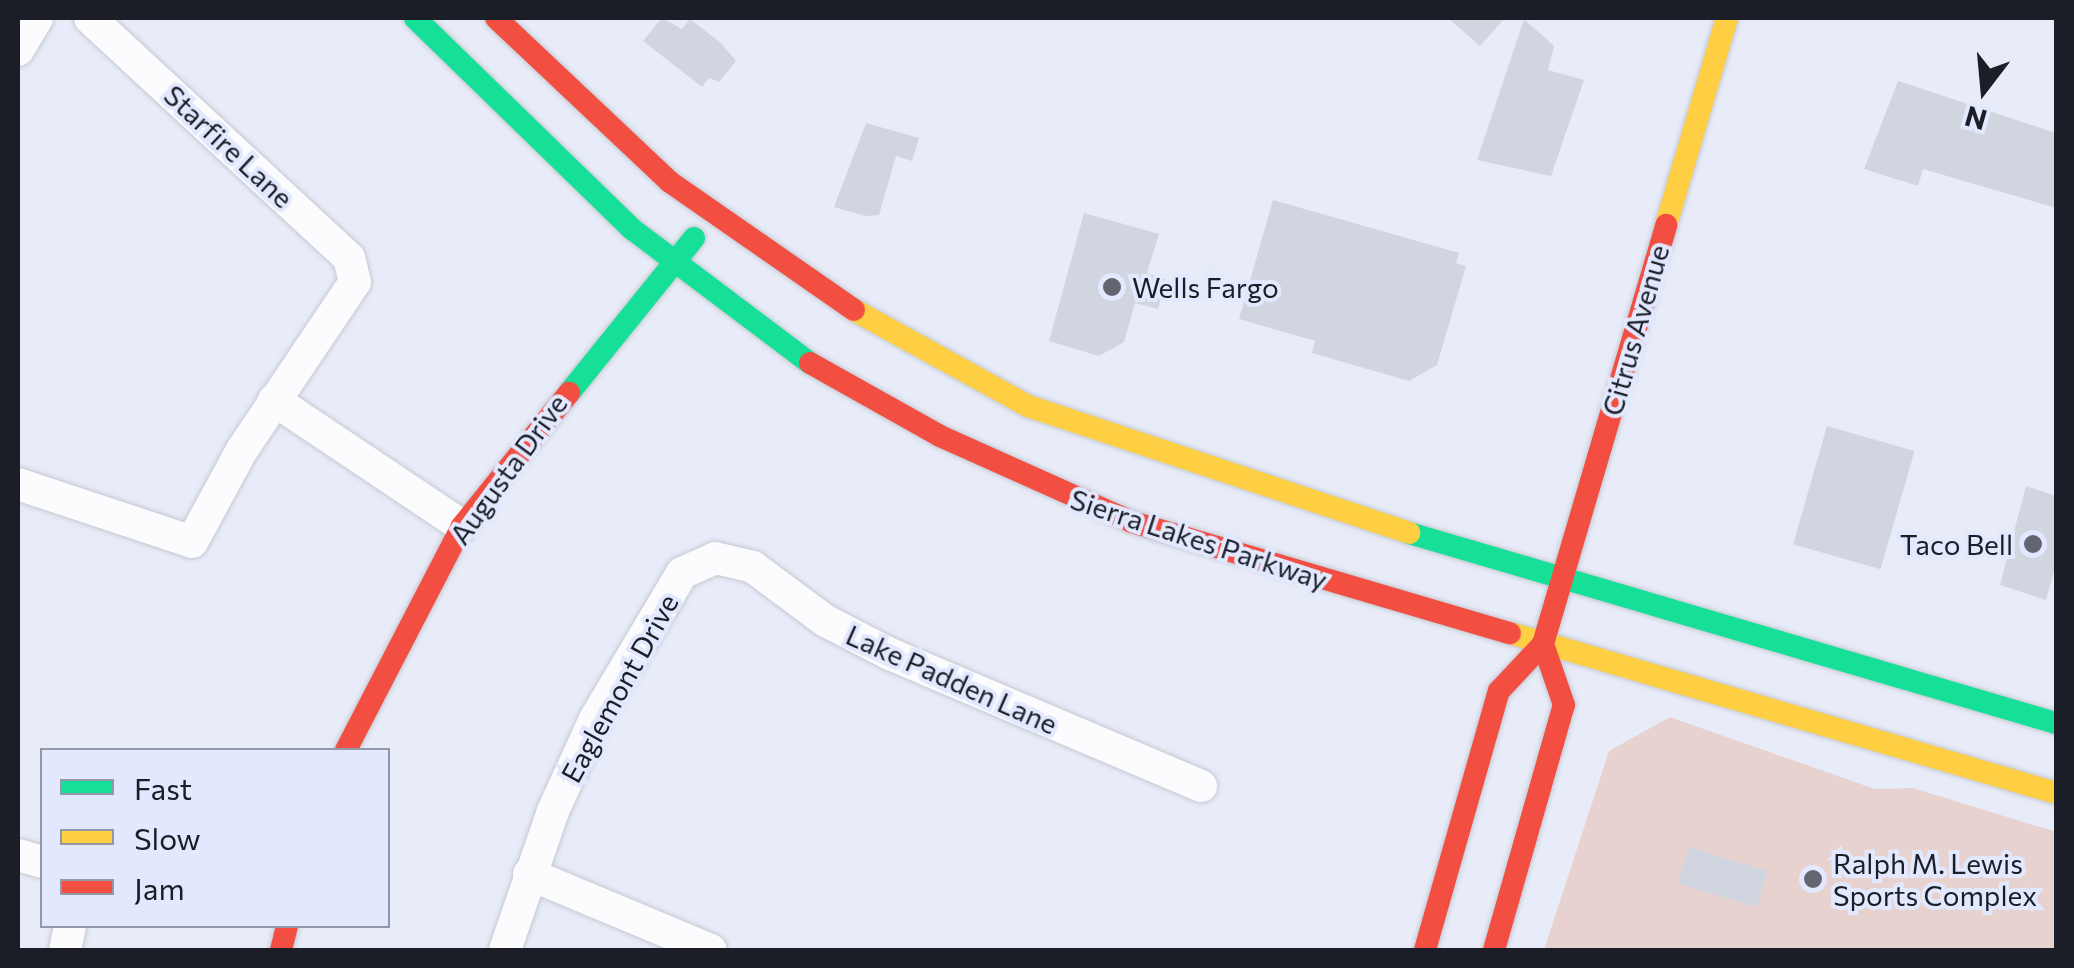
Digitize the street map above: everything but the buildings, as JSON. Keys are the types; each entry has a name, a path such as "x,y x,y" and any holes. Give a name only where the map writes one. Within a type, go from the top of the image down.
{"street":[{"path":"18,50 38,18"},
{"name":"Starfire Lane","path":"90,18 349,258 354,282 274,400"},
{"name":"Sierra Lakes Parkway","path":"415,18 673,261 812,364 1062,493 1259,562 2056,792"},
{"path":"496,18 714,216 870,323 1028,406 1194,468 2056,724"},
{"name":"Citrus Avenue","path":"1425,950 1499,691 1543,644 1727,18"},
{"name":"Augusta Drive","path":"347,748 462,526 673,261 714,216"},
{"path":"18,484 192,542 274,400 462,526"},
{"name":"Lake Padden Lane","path":"715,558 753,566 824,620 890,654 1201,786"},
{"name":"Eaglemont Drive","path":"506,950 529,874 595,719 682,573 715,558"},
{"path":"1494,950 1564,705 1543,644"},
{"path":"529,874 711,950"}],"shaded area":[{"name":"Ralph M. Lewis Sports Complex","path":"1670,717 1875,789 1913,788 2056,832 2056,950 1544,950 1609,751"}],"traffic: fast":[{"path":"415,18 632,229 810,363"},
{"path":"569,393 694,238"},
{"path":"1409,533 2056,723"}],"traffic: slow":[{"path":"1666,225 1727,18"},
{"path":"854,310 1028,406 1409,533"},
{"path":"1510,633 2056,793"}],"traffic: jam":[{"path":"496,18 670,182 854,310"},
{"path":"1425,950 1499,691 1543,644 1666,225"},
{"path":"810,363 940,436 1132,522 1510,633"},
{"path":"347,748 462,526 569,393"},
{"path":"1494,950 1564,705 1543,644"},
{"path":"281,950 286,928"}],"place":[{"name":"Wells Fargo","path":"1112,287"},
{"name":"Taco Bell","path":"2033,544"},
{"name":"Ralph M. Lewis Sports Complex","path":"1813,879"}]}
